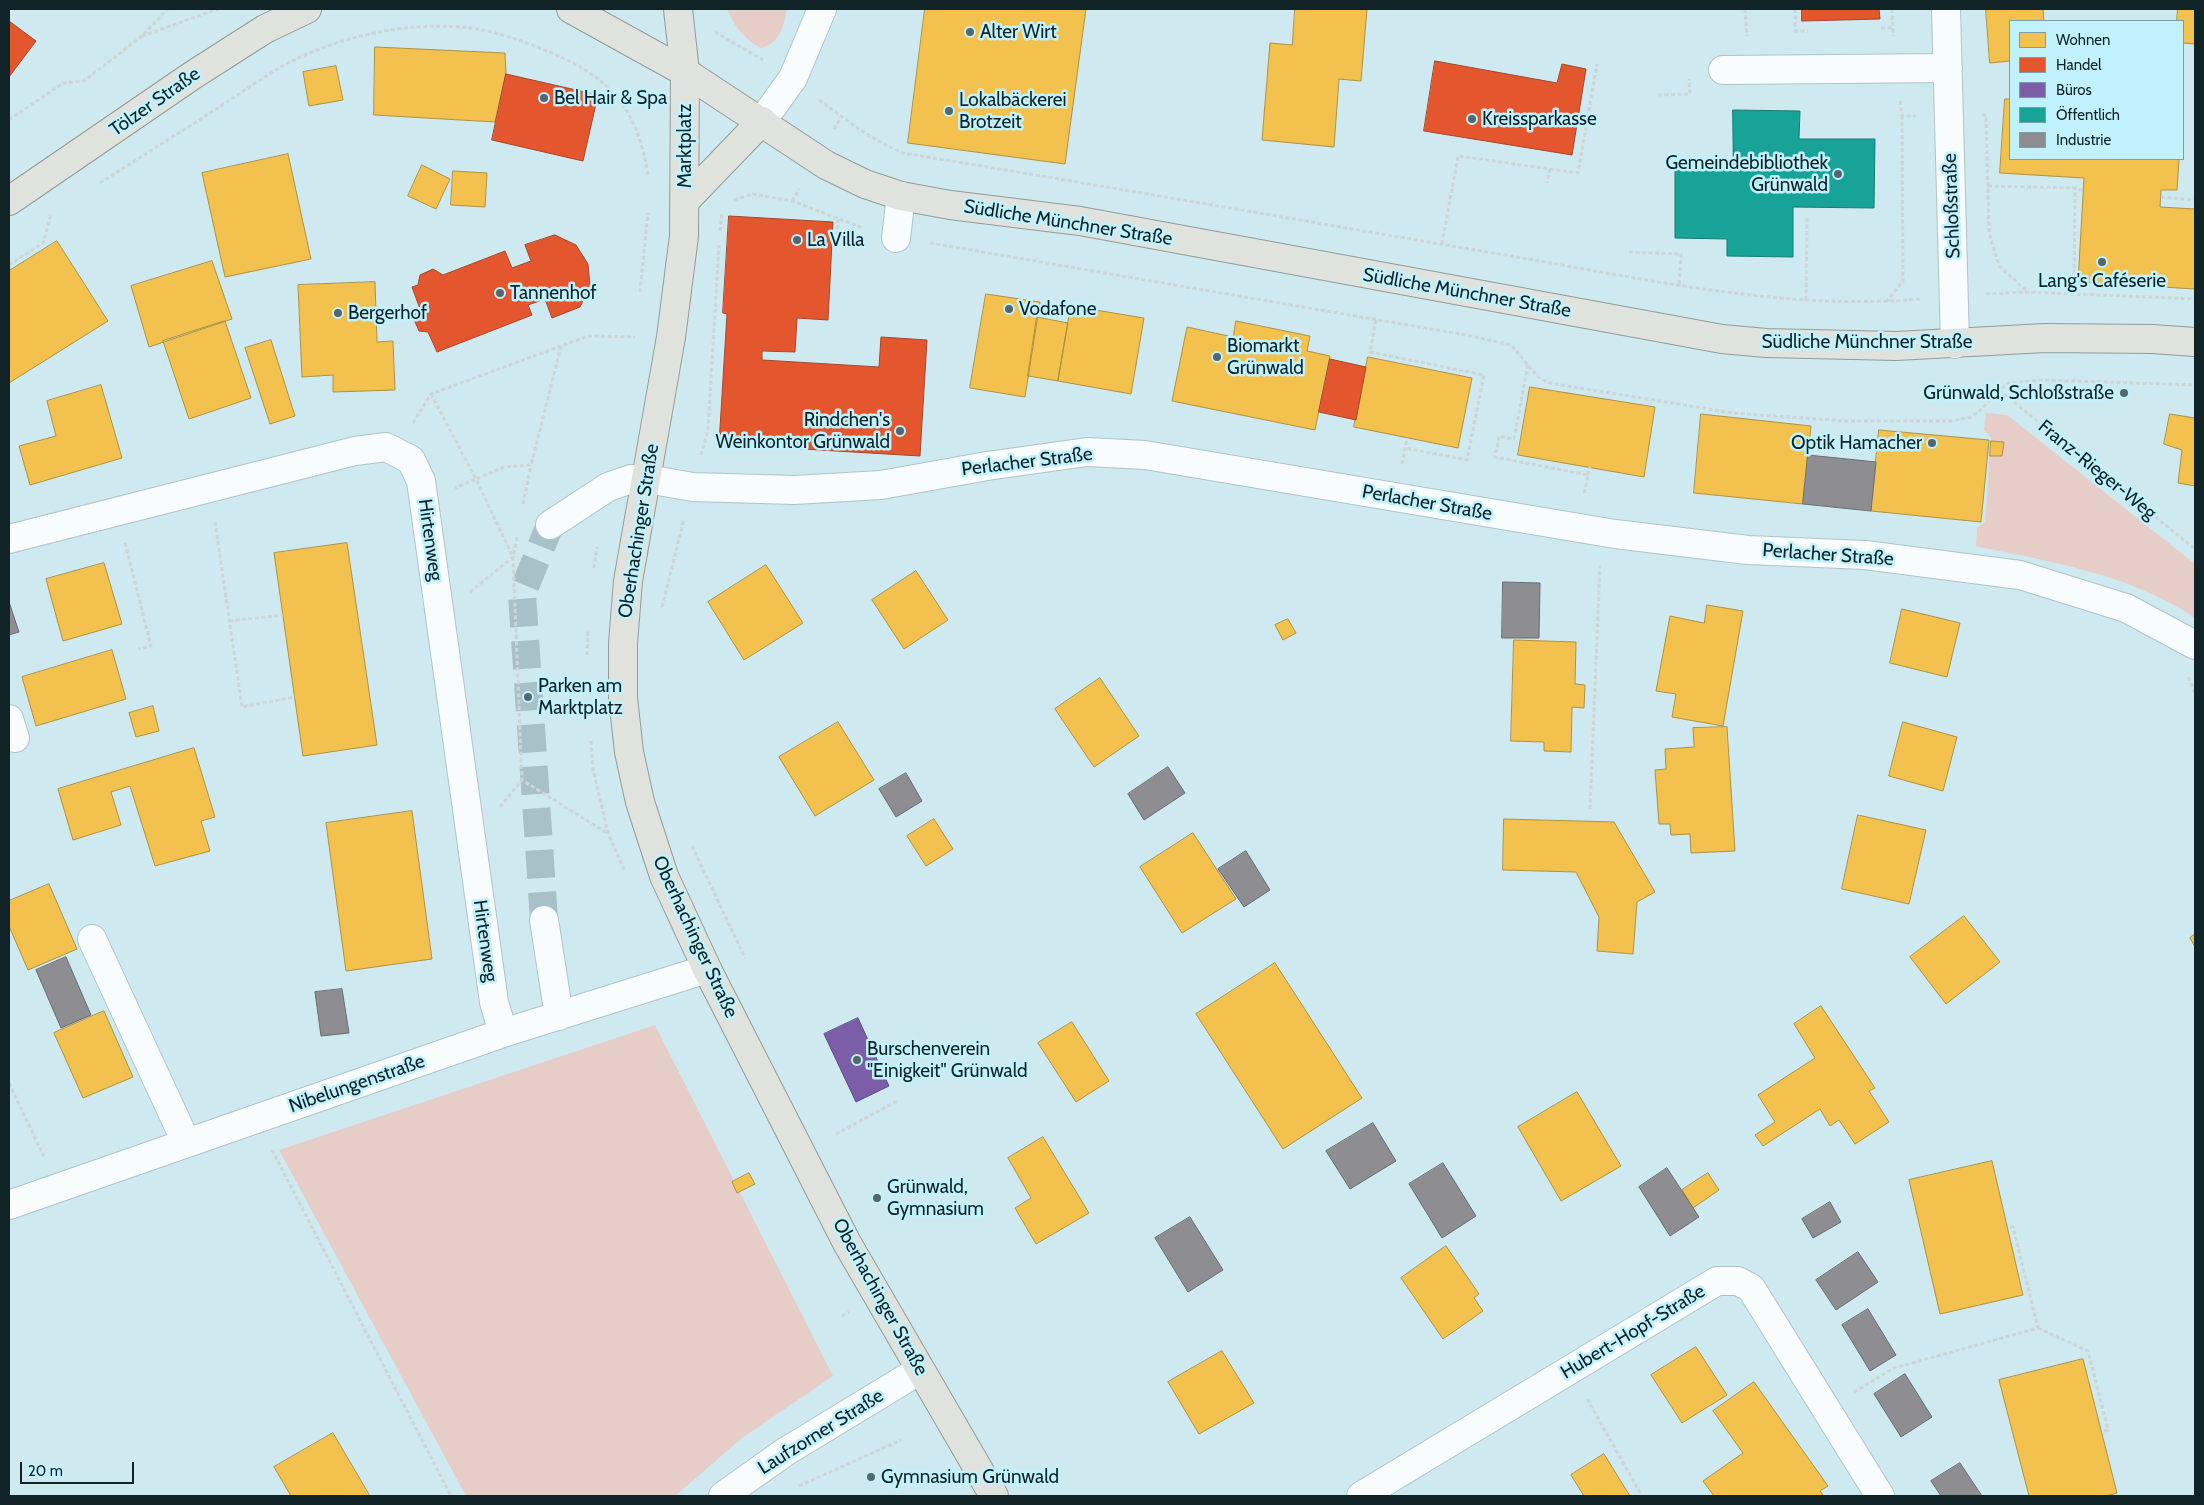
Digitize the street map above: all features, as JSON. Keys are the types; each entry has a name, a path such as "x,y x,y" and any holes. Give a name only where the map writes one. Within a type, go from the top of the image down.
{"main road":[{"name":"Tölzer Straße","path":"9,201 193,75 265,29 306,9"},
{"name":"Marktplatz","path":"571,9 685,72 762,121 686,200"},
{"name":"Marktplatz","path":"678,10 685,72 686,200"},
{"name":"Südliche Münchner Straße","path":"762,121 826,165 865,184 901,196 950,205 1080,222 1722,339 1766,343 1888,345 1955,344 2045,338 2152,339 2195,342"},
{"name":"Oberhachinger Straße","path":"686,200 684,236 671,337 628,581 622,698 628,743 640,802 664,876 707,969 847,1242 994,1496"}],"street":[{"name":"Marktplatz","path":"762,121 793,78 822,9"},
{"name":"Schloßstraße","path":"1946,9 1955,344"},
{"path":"1723,70 1948,68"},
{"path":"896,238 901,196"},
{"path":"9,538 355,451 386,447 396,452"},
{"name":"Hirtenweg","path":"396,452 411,460 421,481 494,1002 503,1033"},
{"name":"Perlacher Straße","path":"550,524 608,487 631,479 647,479 693,487 794,490 881,484 987,466 1087,452 1145,455 1590,530 1748,550 1865,555 2020,575 2126,608 2195,645"},
{"path":"544,920 560,1016"},
{"path":"92,939 186,1142"},
{"name":"Nibelungenstraße","path":"9,1205 503,1033 707,969"},
{"name":"Hubert-Hopf-Straße","path":"1360,1496 1717,1281 1738,1281 1751,1288 1880,1496"},
{"name":"Laufzorner Straße","path":"722,1496 785,1452 920,1370"}],"path":[{"path":"9,120 63,83 84,81 142,36 168,9"},
{"path":"142,36 218,9"},
{"path":"1795,9 1796,31 1808,30"},
{"path":"1892,9 1893,33"},
{"path":"678,10 793,78 842,117 884,145 903,153 1679,286 1806,300 1886,302 2028,292 2195,299"},
{"path":"98,184 289,63 350,38 413,27 472,28 527,42 576,64 595,76 617,96 636,124 645,153 649,178"},
{"path":"1881,28 1893,28"},
{"path":"1442,244 1458,156 1578,173 1597,64"},
{"path":"1658,95 1690,94"},
{"path":"1886,302 1904,281 1902,116"},
{"path":"1548,183 1550,169"},
{"path":"1988,186 2075,188 2084,191"},
{"path":"2074,294 2075,188"},
{"path":"686,200 722,205 753,194 792,201 880,235 1466,335 1511,345 1538,376 1549,383 1733,413 1845,421 1952,421 1971,417 2009,383 2044,380 2195,385"},
{"path":"2161,197 2195,200"},
{"path":"720,234 722,205"},
{"path":"9,265 43,243 51,215 59,210"},
{"path":"1806,300 1807,216"},
{"path":"837,242 838,218"},
{"path":"661,612 708,430 720,244"},
{"path":"1629,252 1681,254 1679,286"},
{"path":"1376,320 1370,352 1484,375 1467,460 1405,448"},
{"path":"396,452 431,394 588,336 636,338"},
{"path":"423,496 441,494 504,467 531,465 561,346"},
{"path":"1528,365 1514,439 1499,436 1495,457 1588,475"},
{"name":"Franz-Rieger-Weg","path":"1999,390 2195,549"},
{"path":"431,394 476,479 513,557 522,780 608,833"},
{"path":"1400,472 1407,438"},
{"path":"1590,467 1588,475 1590,530 1590,808"},
{"path":"210,487 242,707 295,697"},
{"path":"117,511 151,646 138,649"},
{"path":"439,607 455,605 513,557"},
{"path":"229,621 283,615"},
{"path":"688,838 745,958"},
{"path":"9,1083 58,1187"},
{"path":"836,1134 899,1100"},
{"path":"255,1118 451,1496"},
{"path":"2008,1228 2012,1227 2038,1328"},
{"path":"1826,1410 1894,1368 2038,1328 2088,1351 2108,1430 2102,1432"},
{"path":"1570,1370 1642,1496"},
{"path":"793,1488 901,1440"}],"shaded area":[{"path":"727,9 787,9 777,38 761,48 740,32"},
{"path":"1986,413 2007,415 2195,564 2195,618 2144,590 2117,580 2061,564 1976,546 1977,528 1985,522 1991,437 1984,430"},
{"path":"655,1025 833,1376 742,1438 675,1496 466,1496 279,1150"}],"building: Wohnen":[{"path":"925,9 1086,9 1065,164 908,143"},
{"path":"1295,9 1367,9 1361,81 1339,79 1334,147 1262,140 1270,43 1292,45"},
{"path":"1986,9 2043,9 2044,20 2009,20 2009,61 1990,63"},
{"path":"2178,9 2195,9 2195,44 2184,43 2184,20 2177,20"},
{"path":"375,47 505,53 506,74 495,122 374,115"},
{"path":"336,66 343,100 309,106 303,72"},
{"path":"2005,99 2009,99 2009,160 2179,160 2177,190 2161,190 2160,207 2195,209 2195,289 2078,282 2084,178 2000,173"},
{"path":"288,154 311,259 225,277 202,173"},
{"path":"422,165 450,179 436,209 408,196"},
{"path":"453,171 487,173 485,207 451,205"},
{"path":"57,241 108,321 9,383 9,271"},
{"path":"212,261 232,319 149,347 131,286"},
{"name":"Bergerhof","path":"375,282 377,342 393,341 395,390 333,392 333,375 302,377 298,285"},
{"path":"986,294 1040,302 1025,397 970,388"},
{"path":"1071,306 1144,318 1131,394 1058,381"},
{"path":"1037,317 1068,323 1058,381 1028,376"},
{"path":"225,321 251,398 189,419 163,341"},
{"path":"1236,321 1310,336 1307,351 1330,356 1315,430 1172,401 1187,327 1233,337"},
{"path":"271,340 295,416 270,424 245,348"},
{"path":"1368,357 1472,378 1458,448 1354,427"},
{"path":"101,385 122,458 30,485 19,446 56,436 47,401"},
{"path":"1530,387 1655,407 1644,477 1518,455"},
{"path":"1701,414 1811,426 1803,504 1694,493"},
{"path":"2170,414 2195,418 2195,486 2178,483 2182,450 2164,444"},
{"path":"1879,430 1989,440 1981,522 1871,511"},
{"path":"1991,441 2004,442 2002,456 1990,456"},
{"path":"347,543 377,745 303,756 274,553"},
{"path":"104,563 122,624 63,641 46,579"},
{"path":"766,565 803,623 744,660 708,602"},
{"path":"916,571 948,620 904,649 872,600"},
{"path":"1707,605 1743,611 1723,726 1672,717 1676,694 1656,691 1670,616 1704,623"},
{"path":"1902,609 1960,623 1947,677 1890,663"},
{"path":"1288,619 1296,633 1283,640 1275,625"},
{"path":"1514,640 1576,642 1575,684 1585,685 1584,708 1572,707 1571,752 1544,751 1544,742 1511,741"},
{"path":"112,650 126,699 36,726 22,677"},
{"path":"1100,678 1139,736 1094,767 1055,709"},
{"path":"153,706 159,731 136,737 129,713"},
{"path":"838,722 874,780 815,816 779,757"},
{"path":"1903,722 1957,737 1943,791 1889,776"},
{"path":"1727,727 1735,851 1691,853 1690,834 1671,835 1670,824 1659,824 1655,770 1666,769 1665,749 1694,747 1693,728"},
{"path":"194,748 215,817 201,821 210,851 155,866 130,786 111,792 121,825 73,840 58,789"},
{"path":"412,811 432,959 346,971 326,823"},
{"path":"1858,815 1926,830 1909,904 1842,889"},
{"path":"934,819 953,849 926,866 907,836"},
{"path":"1504,819 1614,822 1655,892 1637,902 1633,954 1597,951 1599,917 1576,872 1503,870"},
{"path":"1193,833 1236,899 1182,933 1140,867"},
{"path":"49,884 77,949 28,970 9,926 9,901"},
{"path":"1964,916 2000,962 1946,1004 1910,957"},
{"path":"2195,934 2195,947 2190,938"},
{"path":"1275,963 1362,1098 1283,1149 1196,1014"},
{"path":"1821,1006 1875,1088 1869,1091 1889,1122 1855,1144 1839,1120 1830,1126 1820,1109 1763,1146 1755,1135 1775,1122 1758,1095 1815,1058 1794,1024"},
{"path":"104,1011 133,1077 83,1098 54,1033"},
{"path":"1072,1022 1109,1081 1076,1102 1038,1043"},
{"path":"1577,1092 1621,1166 1561,1201 1518,1127"},
{"path":"1043,1137 1089,1213 1036,1244 1015,1208 1031,1198 1008,1158"},
{"path":"1992,1161 2023,1295 1940,1314 1909,1180"},
{"path":"749,1173 755,1184 737,1193 732,1182"},
{"path":"1708,1173 1719,1190 1693,1208 1682,1190"},
{"path":"1446,1246 1479,1294 1474,1298 1483,1311 1443,1339 1401,1278"},
{"path":"1696,1347 1727,1395 1682,1423 1651,1375"},
{"path":"1222,1351 1254,1403 1199,1434 1168,1382"},
{"path":"2083,1359 2117,1493 2105,1496 2029,1496 1999,1380"},
{"path":"1754,1382 1828,1486 1820,1491 1824,1496 1714,1496 1703,1481 1743,1453 1713,1411"},
{"path":"333,1433 370,1496 291,1496 274,1467"},
{"path":"1604,1454 1630,1496 1584,1496 1571,1475"}],"building: Handel":[{"path":"1802,9 1879,9 1880,19 1802,21"},
{"path":"9,21 36,41 9,77"},
{"path":"1435,61 1557,83 1562,64 1586,69 1572,155 1424,131"},
{"path":"506,74 598,95 583,161 492,140"},
{"path":"729,216 833,222 828,320 797,318 795,352 762,351 762,360 879,367 881,337 927,340 920,456 719,444 727,314 723,313"},
{"name":"Tannenhof","path":"555,235 576,245 588,264 590,286 580,307 552,318 545,299 528,305 532,315 437,352 428,332 419,331 413,317 420,309 412,287 418,285 420,275 433,269 443,275 505,251 512,268 531,261 525,245"},
{"path":"1330,359 1366,367 1356,420 1319,412"}],"building: Büros":[{"name":"Burschenverein \"Einigkeit\" Grünwald","path":"858,1018 889,1086 856,1102 824,1034"}],"building: Öffentlich":[{"path":"1733,110 1800,111 1799,139 1875,139 1874,208 1793,207 1793,257 1727,256 1727,239 1675,238 1675,165 1733,166"}],"building: Industrie":[{"path":"1808,455 1876,462 1871,511 1803,504"},
{"path":"1503,582 1540,583 1539,638 1502,638"},
{"path":"9,602 19,632 9,635"},
{"path":"1168,767 1185,793 1144,820 1128,794"},
{"path":"906,773 922,801 896,817 879,789"},
{"path":"1246,851 1270,890 1244,907 1218,869"},
{"path":"66,957 91,1015 61,1028 36,970"},
{"path":"342,989 349,1033 321,1036 315,992"},
{"path":"1373,1123 1396,1161 1350,1189 1326,1151"},
{"path":"1443,1163 1476,1216 1442,1238 1409,1184"},
{"path":"1667,1168 1699,1217 1670,1236 1639,1187"},
{"path":"1830,1202 1841,1222 1813,1238 1802,1219"},
{"path":"1190,1217 1223,1270 1188,1292 1155,1238"},
{"path":"1858,1252 1878,1282 1836,1310 1816,1280"},
{"path":"1868,1309 1896,1355 1870,1371 1842,1325"},
{"path":"1905,1374 1932,1417 1901,1437 1874,1394"},
{"path":"1960,1463 1982,1496 1941,1496 1931,1481"}],"tunnel":[{"path":"544,920 522,594 550,525"}],"place":[{"name":"Alter Wirt","path":"970,32"},
{"name":"Bel Hair & Spa","path":"544,98"},
{"name":"Lokalbäckerei Brotzeit","path":"949,111"},
{"name":"Kreissparkasse","path":"1472,119"},
{"name":"Gemeindebibliothek Grünwald","path":"1838,174"},
{"name":"La Villa","path":"797,240"},
{"name":"Lang's Caféserie","path":"2102,262"},
{"name":"Tannenhof","path":"500,293"},
{"name":"Vodafone","path":"1009,309"},
{"name":"Bergerhof","path":"338,313"},
{"name":"Biomarkt Grünwald","path":"1217,357"},
{"name":"Grünwald, Schloßstraße","path":"2124,393"},
{"name":"Rindchen's Weinkontor Grünwald","path":"900,431"},
{"name":"Optik Hamacher","path":"1932,443"},
{"name":"Parken am Marktplatz","path":"528,697"},
{"name":"Burschenverein \"Einigkeit\" Grünwald","path":"857,1060"},
{"name":"Grünwald, Gymnasium","path":"877,1198"},
{"name":"Gymnasium Grünwald","path":"871,1477"}]}
